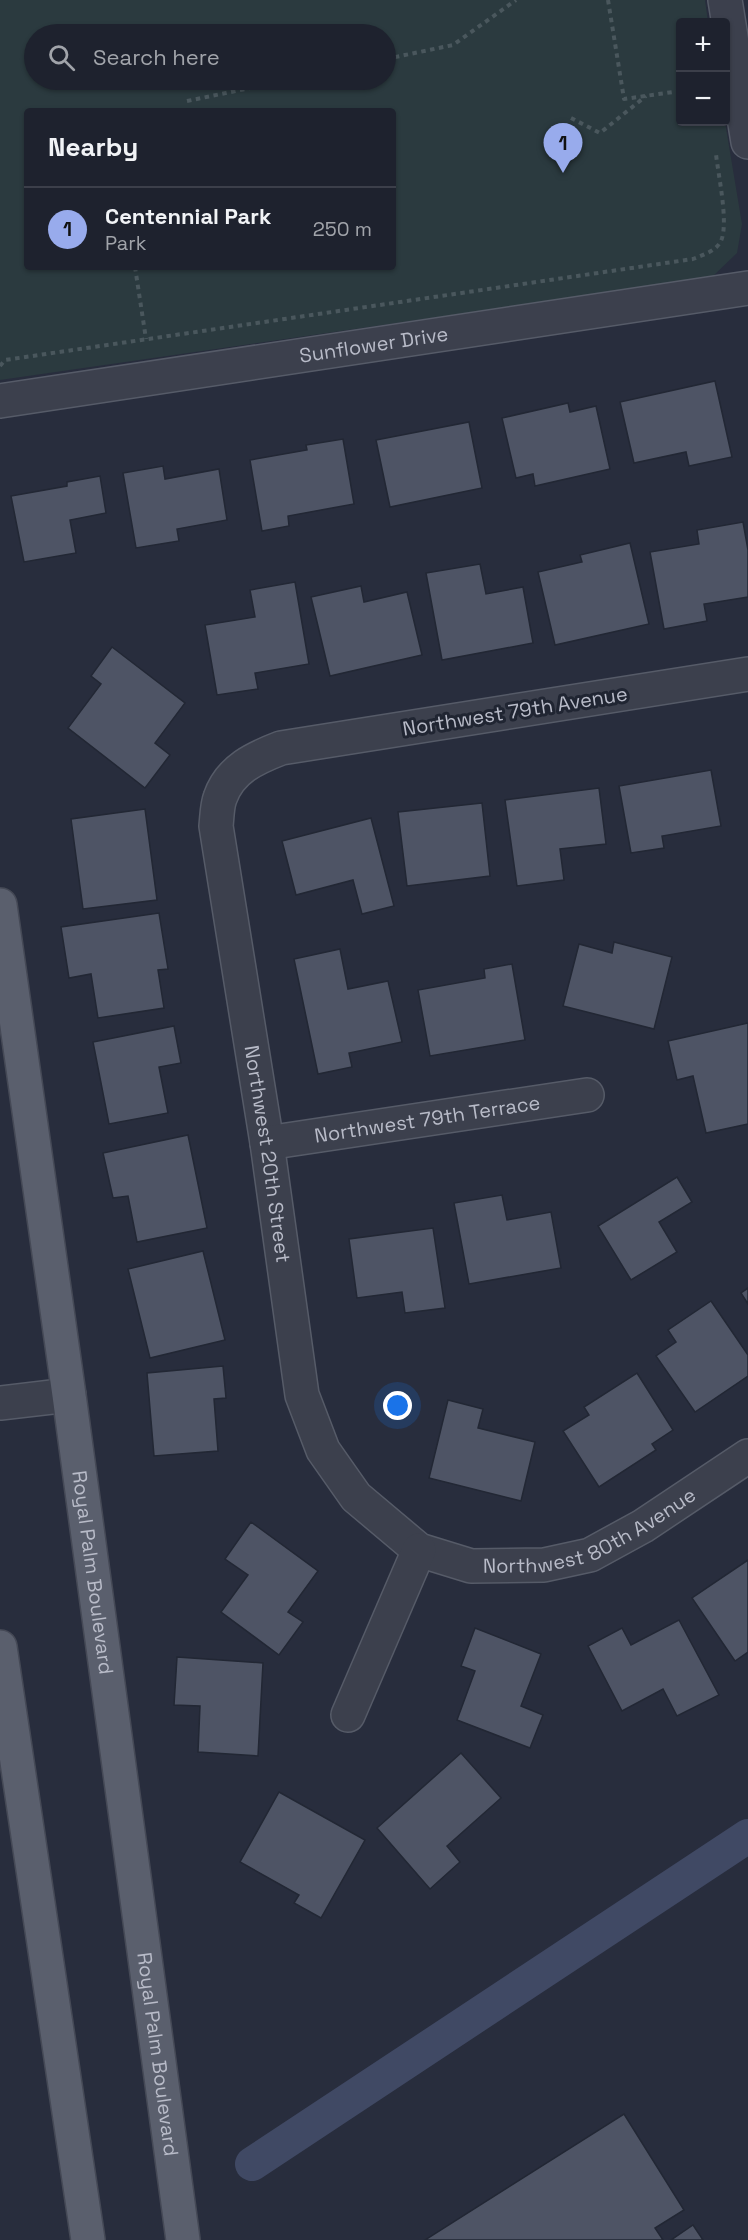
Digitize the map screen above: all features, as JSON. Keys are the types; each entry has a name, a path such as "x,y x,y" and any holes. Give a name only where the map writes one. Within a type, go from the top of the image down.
{"main road":[{"name":"Royal Palm Boulevard","path":"0,905 69,1395 183,2240"},
{"path":"0,1647 88,2240"}],"street":[{"path":"725,0 748,142"},
{"name":"Sunflower Drive","path":"0,401 748,288"},
{"name":"Northwest 79th Avenue","path":"281,748 748,674"},
{"name":"Northwest 20th Street","path":"281,748 253,759 232,776 220,797 216,826 267,1143 302,1395 322,1450 356,1497 419,1550"},
{"name":"Northwest 79th Terrace","path":"267,1143 587,1095"},
{"path":"0,1403 69,1395"},
{"name":"Northwest 80th Avenue","path":"419,1550 471,1566 544,1565 590,1555 644,1526 748,1456"},
{"path":"348,1715 419,1550"}],"path":[{"path":"396,57 453,45 516,0"},
{"path":"608,0 624,99 676,92"},
{"path":"187,101 241,90"},
{"path":"571,118 600,133 646,96"},
{"path":"0,366 5,360 693,259 709,253 721,241 724,218 715,144"},
{"path":"135,270 146,339"}],"shaded area":[{"path":"0,0 705,0 707,18 676,18 676,126 726,126 742,224 737,253 711,278 0,380"}],"building":[{"path":"715,381 732,457 689,466 686,452 634,463 620,402"},
{"path":"568,403 570,412 596,406 610,469 535,486 533,474 516,478 502,418"},
{"path":"469,422 482,488 390,507 376,440"},
{"path":"343,439 354,504 288,516 289,526 262,531 250,460 307,450 306,445"},
{"path":"163,466 165,479 219,469 227,520 177,529 179,541 136,548 123,473"},
{"path":"100,476 106,513 70,520 76,553 24,562 11,496 67,486 67,482"},
{"path":"743,522 748,550 748,597 704,604 707,621 664,629 650,552 699,544 697,530"},
{"path":"630,543 649,624 555,645 538,572 582,562 580,555"},
{"path":"480,564 486,594 523,587 533,643 442,660 426,573"},
{"path":"295,582 309,664 255,673 258,689 217,695 205,625 255,617 250,590"},
{"path":"361,586 364,602 407,592 422,655 330,676 311,597"},
{"path":"112,647 185,703 155,743 170,755 145,788 68,728 101,684 91,676"},
{"path":"711,770 721,826 662,836 664,848 631,853 619,786"},
{"path":"599,788 606,844 560,849 564,880 517,886 505,800"},
{"path":"482,803 490,876 407,886 398,812"},
{"path":"145,809 157,900 83,909 71,819"},
{"path":"371,818 394,906 362,914 353,880 296,895 282,841"},
{"path":"159,913 168,969 158,970 164,1008 98,1018 91,974 69,978 61,927"},
{"path":"614,942 672,957 654,1029 563,1006 579,944 612,953"},
{"path":"340,949 348,989 388,981 402,1042 349,1053 352,1067 318,1074 294,959"},
{"path":"512,964 525,1040 430,1056 418,990 485,978 484,969"},
{"path":"748,1023 748,1124 706,1133 693,1076 677,1080 668,1041"},
{"path":"174,1026 181,1063 159,1067 168,1113 109,1124 93,1042"},
{"path":"188,1135 207,1228 137,1242 128,1196 113,1198 103,1153"},
{"path":"677,1177 692,1202 659,1222 677,1252 631,1280 598,1226"},
{"path":"502,1195 507,1220 551,1212 561,1268 469,1284 454,1203"},
{"path":"433,1228 445,1308 405,1313 402,1292 357,1298 349,1239"},
{"path":"203,1251 225,1340 150,1358 128,1269"},
{"path":"748,1288 748,1304 741,1293"},
{"path":"711,1301 748,1355 748,1376 695,1412 656,1356 676,1342 668,1330"},
{"path":"223,1366 226,1398 214,1399 218,1451 154,1456 147,1373"},
{"path":"637,1373 673,1430 652,1444 656,1450 599,1487 563,1431 589,1415 584,1407"},
{"path":"448,1400 483,1409 478,1428 535,1442 521,1501 429,1478"},
{"path":"251,1522 318,1571 288,1612 303,1622 279,1655 221,1612 248,1575 225,1559"},
{"path":"748,1560 748,1652 735,1661 692,1598"},
{"path":"679,1620 719,1695 677,1716 663,1689 622,1711 588,1646 622,1628 631,1645"},
{"path":"475,1628 541,1654 521,1706 543,1715 530,1748 457,1720 475,1671 461,1666"},
{"path":"177,1657 263,1663 258,1756 198,1752 200,1706 174,1705"},
{"path":"461,1753 501,1798 447,1846 460,1862 430,1889 377,1828"},
{"path":"279,1792 365,1840 321,1918 294,1903 299,1895 240,1862"},
{"path":"624,2114 684,2210 655,2228 663,2240 425,2240"},
{"path":"693,2225 703,2240 671,2240"}],"waterway":[{"path":"252,2164 748,1836"}],"place":[{"name":"Centennial Park","path":"563,173"}]}
